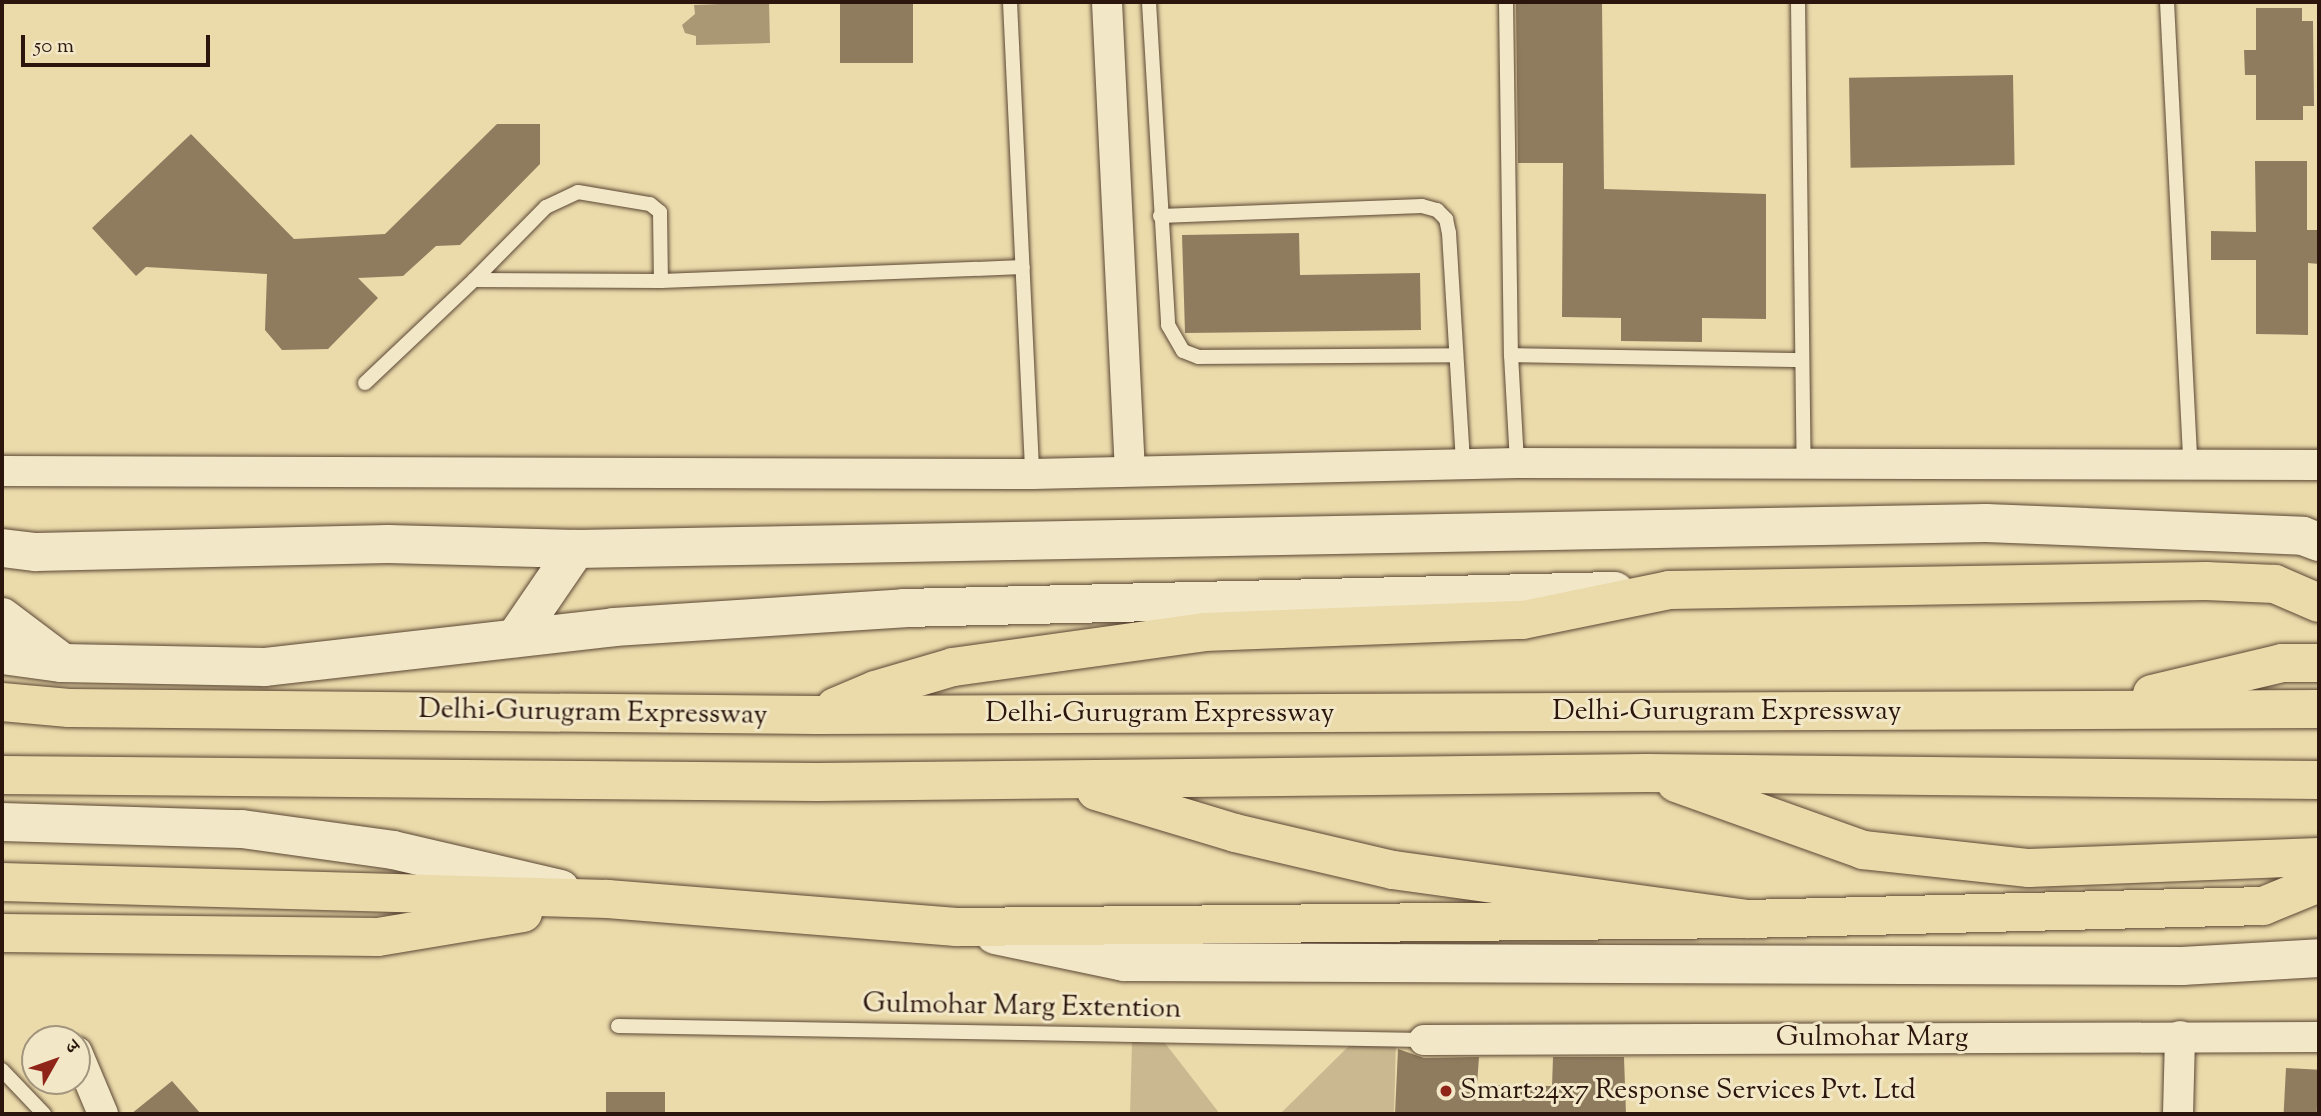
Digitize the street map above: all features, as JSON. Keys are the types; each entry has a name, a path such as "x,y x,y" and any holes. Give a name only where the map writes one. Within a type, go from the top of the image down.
{"main road":[{"path":"2,548 36,552 388,544 576,549 1986,523 2303,536 2319,542"},
{"path":"515,638 576,549"},
{"path":"2,654 62,663 265,667 515,638 904,608 1669,590 2206,581 2275,584 2319,603"},
{"path":"817,715 875,690 953,667 1205,632 1523,620 1669,590"},
{"path":"2,617 62,663"},
{"path":"2089,708 2282,663 2319,663"},
{"name":"Delhi-Gurugram Expressway","path":"2,702 69,708 817,715 2319,709"},
{"path":"1647,773 1863,850 2029,868 2319,857"},
{"path":"2,775 817,782 1647,773 2319,780"},
{"path":"1060,780 1235,833 1393,870 1747,919"},
{"path":"2,822 242,829 393,850 608,900"},
{"path":"2,882 608,900 956,927 1747,919 2263,906 2319,883"},
{"path":"2,933 378,937 608,900"},
{"path":"956,927 1124,962 2182,966 2319,957"}],"street":[{"path":"1107,2 1130,470"},
{"path":"2,471 1032,474 1517,463 2319,465"},
{"path":"2178,1114 2180,1037"},
{"name":"Gulmohar Marg","path":"1424,1040 2319,1037"},
{"path":"91,1085 103,1114"}],"lane":[{"path":"1010,2 1032,474"},
{"path":"1149,2 1168,325 1183,351 1199,357 1455,355"},
{"path":"1506,2 1511,355 1517,463"},
{"path":"1798,2 1800,360 1804,463"},
{"path":"2167,2 2190,463"},
{"path":"365,383 474,281 546,206 578,192 650,204 660,212 661,281"},
{"path":"1160,216 1422,206 1437,210 1446,219 1449,233 1463,465"},
{"path":"474,281 661,281 1023,267"},
{"path":"1511,355 1800,360"},
{"name":"Gulmohar Marg Extention","path":"618,1026 1424,1040"},
{"path":"2,1070 44,1114"}],"shaded area":[{"path":"769,2 770,43 696,45 696,36 685,33 682,25 695,14 694,5"},
{"path":"1158,1034 1220,1114 1130,1114 1132,1042"},
{"path":"1357,1038 1396,1039 1394,1114 1280,1114"}],"building":[{"path":"840,2 913,2 913,63 840,63"},
{"path":"1516,2 1602,2 1604,189 1766,194 1766,319 1702,318 1702,342 1621,341 1621,318 1562,317 1563,163 1518,163"},
{"path":"2256,8 2302,8 2302,21 2313,21 2314,106 2303,106 2303,120 2256,120 2256,75 2245,75 2244,50 2256,50"},
{"path":"2013,75 2015,165 1851,168 1849,78"},
{"path":"497,124 540,124 540,164 460,245 436,246 403,276 358,278 378,298 328,349 282,350 265,330 267,274 146,267 136,276 92,228 191,134 294,239 385,234"},
{"path":"2255,161 2307,161 2307,230 2319,230 2319,264 2308,263 2308,335 2256,334 2256,260 2211,260 2211,231 2256,232"},
{"path":"1299,233 1300,275 1420,273 1421,330 1185,333 1182,235"},
{"path":"1398,1049 1424,1058 1479,1057 1477,1085 1552,1086 1553,1057 1624,1057 1626,1114 1395,1114"},
{"path":"2286,1068 2319,1070 2317,1114 2284,1114"},
{"path":"172,1081 201,1114 131,1114"},
{"path":"606,1092 665,1092 665,1114 606,1114"}],"place":[{"name":"Smart24x7 Response Services Pvt. Ltd","path":"1446,1091"}]}
